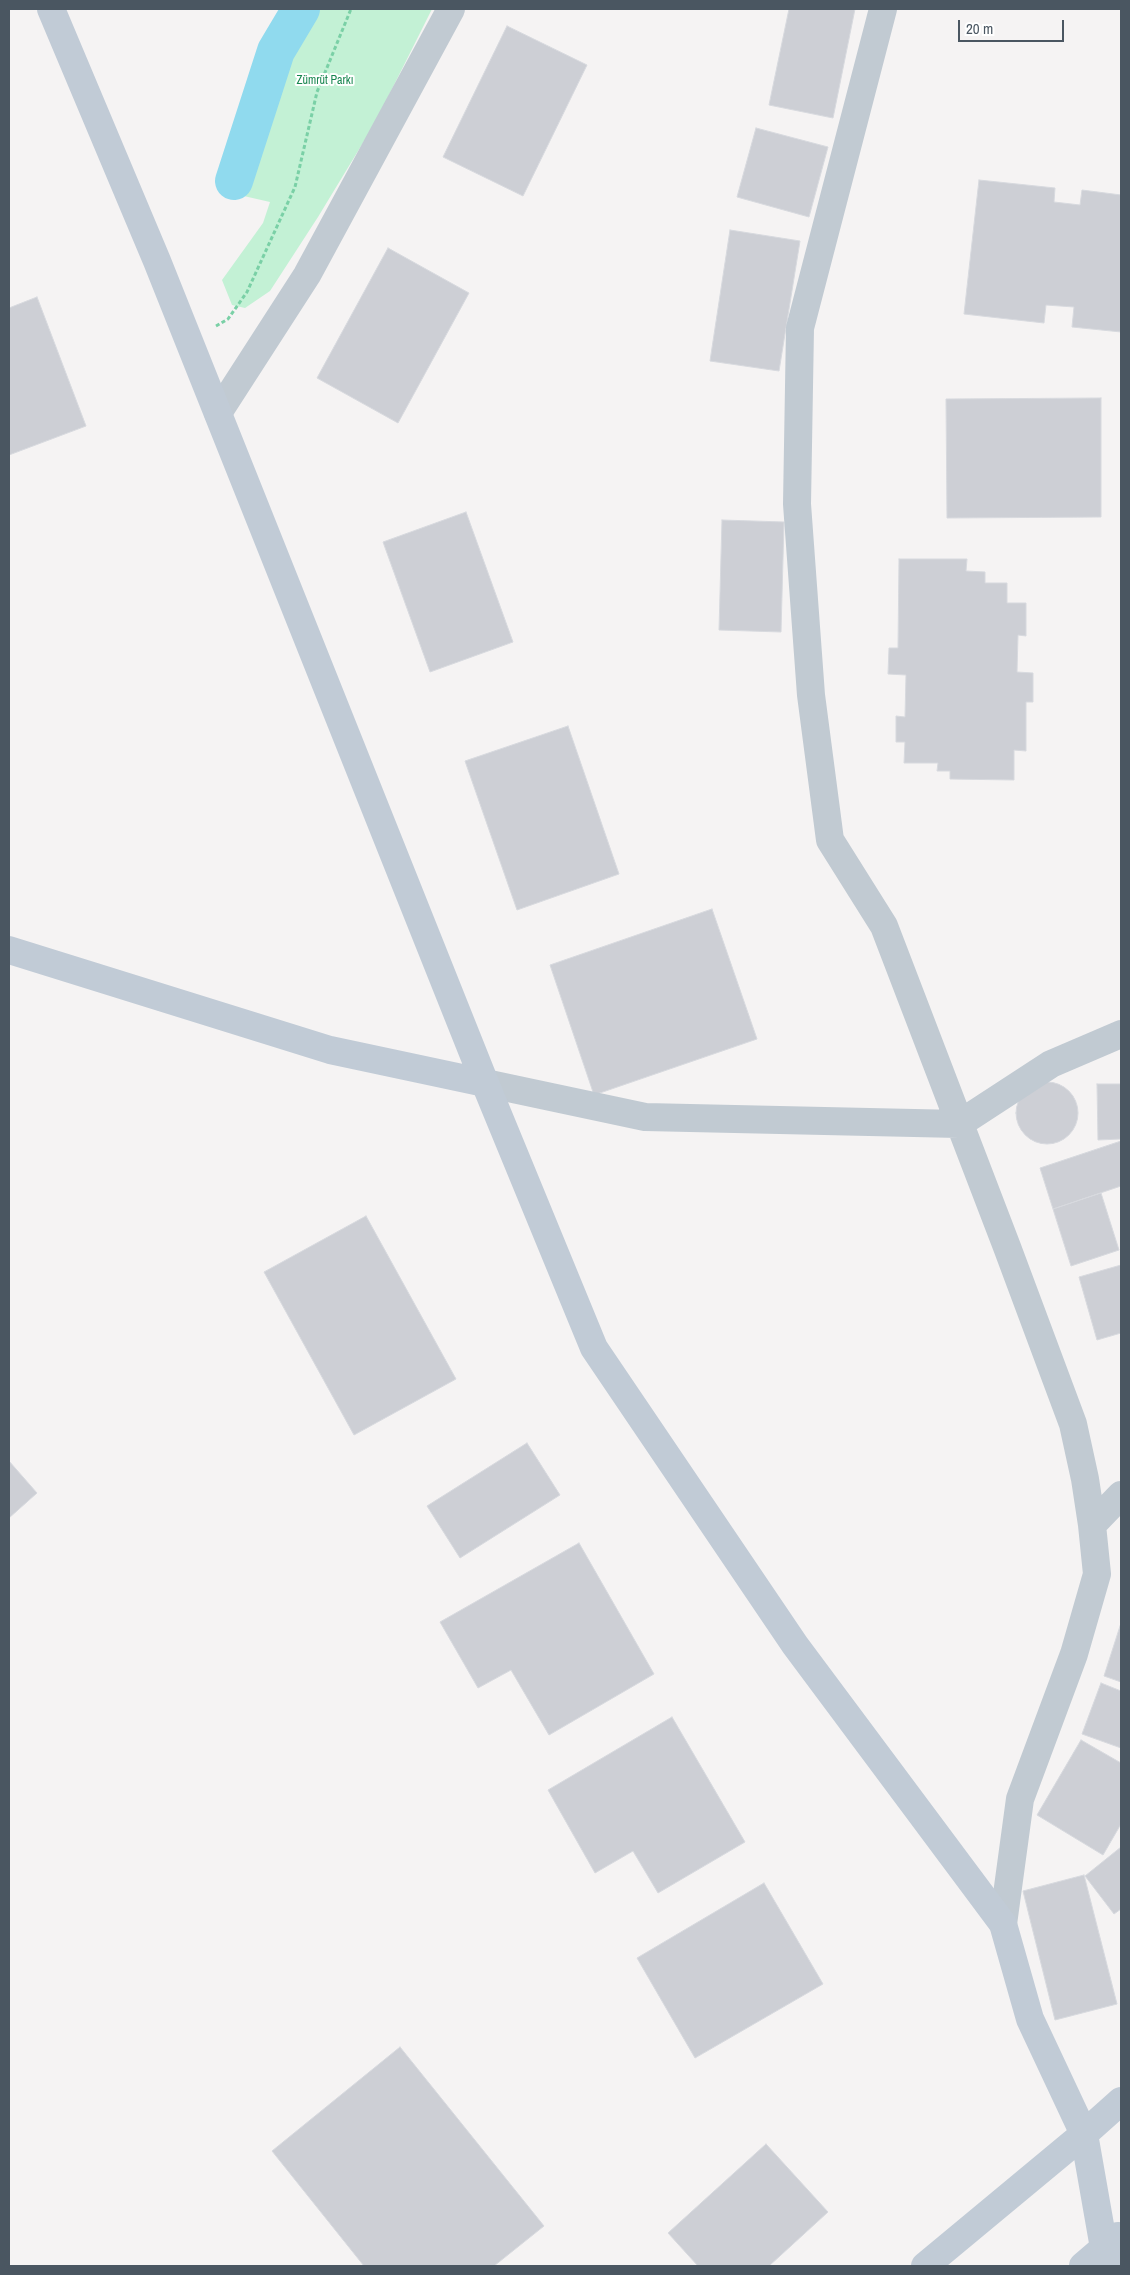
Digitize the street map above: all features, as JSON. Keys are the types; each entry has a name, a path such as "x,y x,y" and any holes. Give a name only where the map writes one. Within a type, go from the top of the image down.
{"street":[{"path":"51,9 218,413 485,1083 594,1348 795,1646 1003,1924 1030,2019 1084,2134 1112,2249 1083,2266"},
{"path":"218,413 307,275 451,9"},
{"path":"883,9 800,328 797,504 811,695 830,840 884,926 1072,1424 1085,1479 1092,1524 1097,1574 1074,1654 1020,1799 1003,1924"},
{"path":"9,950 330,1050 646,1117 959,1124 1051,1064 1121,1034"},
{"path":"1092,1524 1121,1495"},
{"path":"925,2266 1084,2134 1121,2100"}],"path":[{"path":"190,344 228,319 247,292 294,187 317,92 351,9"}],"green space":[{"name":"Zümrüt Parkı","path":"293,9 432,9 375,123 318,217 270,291 245,308 232,305 222,280 263,223 270,202 222,191 265,58"}],"building":[{"path":"789,9 855,9 833,118 769,105"},
{"path":"507,26 587,65 523,196 443,157"},
{"path":"756,128 828,147 809,217 737,197"},
{"path":"979,180 1055,188 1054,202 1080,205 1082,190 1121,195 1121,332 1072,327 1074,307 1046,305 1044,323 964,314"},
{"path":"730,230 800,241 779,371 710,361"},
{"path":"388,248 469,293 398,423 317,378"},
{"path":"37,297 86,426 9,455 9,308"},
{"path":"1101,398 1101,517 947,518 946,399"},
{"path":"466,512 513,642 430,672 383,542"},
{"path":"722,520 784,522 781,632 719,630"},
{"path":"899,559 967,559 966,571 985,572 985,583 1007,583 1007,603 1026,603 1026,636 1018,635 1017,672 1033,673 1033,702 1026,702 1026,751 1014,750 1014,780 950,779 950,771 937,771 938,763 904,763 905,742 896,742 896,716 905,717 906,675 888,674 889,648 898,648"},
{"path":"568,726 619,874 517,910 465,761"},
{"path":"712,909 757,1039 594,1095 550,965"},
{"path":"1047,1082 1059,1084 1069,1091 1076,1101 1078,1113 1076,1125 1069,1135 1059,1142 1047,1144 1035,1142 1025,1135 1018,1125 1016,1113 1018,1101 1025,1091 1035,1084"},
{"path":"1097,1084 1121,1084 1121,1139 1098,1140"},
{"path":"1121,1141 1121,1186 1053,1209 1040,1168"},
{"path":"1101,1193 1119,1250 1071,1266 1053,1209"},
{"path":"366,1216 456,1379 354,1435 264,1272"},
{"path":"1121,1265 1121,1333 1097,1340 1079,1277"},
{"path":"527,1443 560,1495 460,1558 427,1506"},
{"path":"9,1461 37,1493 9,1518"},
{"path":"579,1543 654,1674 549,1735 511,1670 478,1688 440,1622"},
{"path":"1121,1623 1121,1682 1104,1676"},
{"path":"1101,1683 1121,1691 1121,1748 1082,1734"},
{"path":"672,1717 745,1842 658,1893 633,1851 595,1873 548,1790"},
{"path":"1081,1740 1121,1763 1121,1824 1103,1855 1037,1815"},
{"path":"1121,1847 1121,1909 1114,1914 1085,1876"},
{"path":"1084,1875 1117,2004 1055,2020 1023,1891"},
{"path":"764,1883 823,1984 695,2058 637,1958"},
{"path":"400,2047 544,2226 494,2266 364,2266 272,2151"},
{"path":"766,2144 828,2212 769,2266 698,2266 668,2233"}],"waterway":[{"path":"234,181 276,51 301,9"}]}
